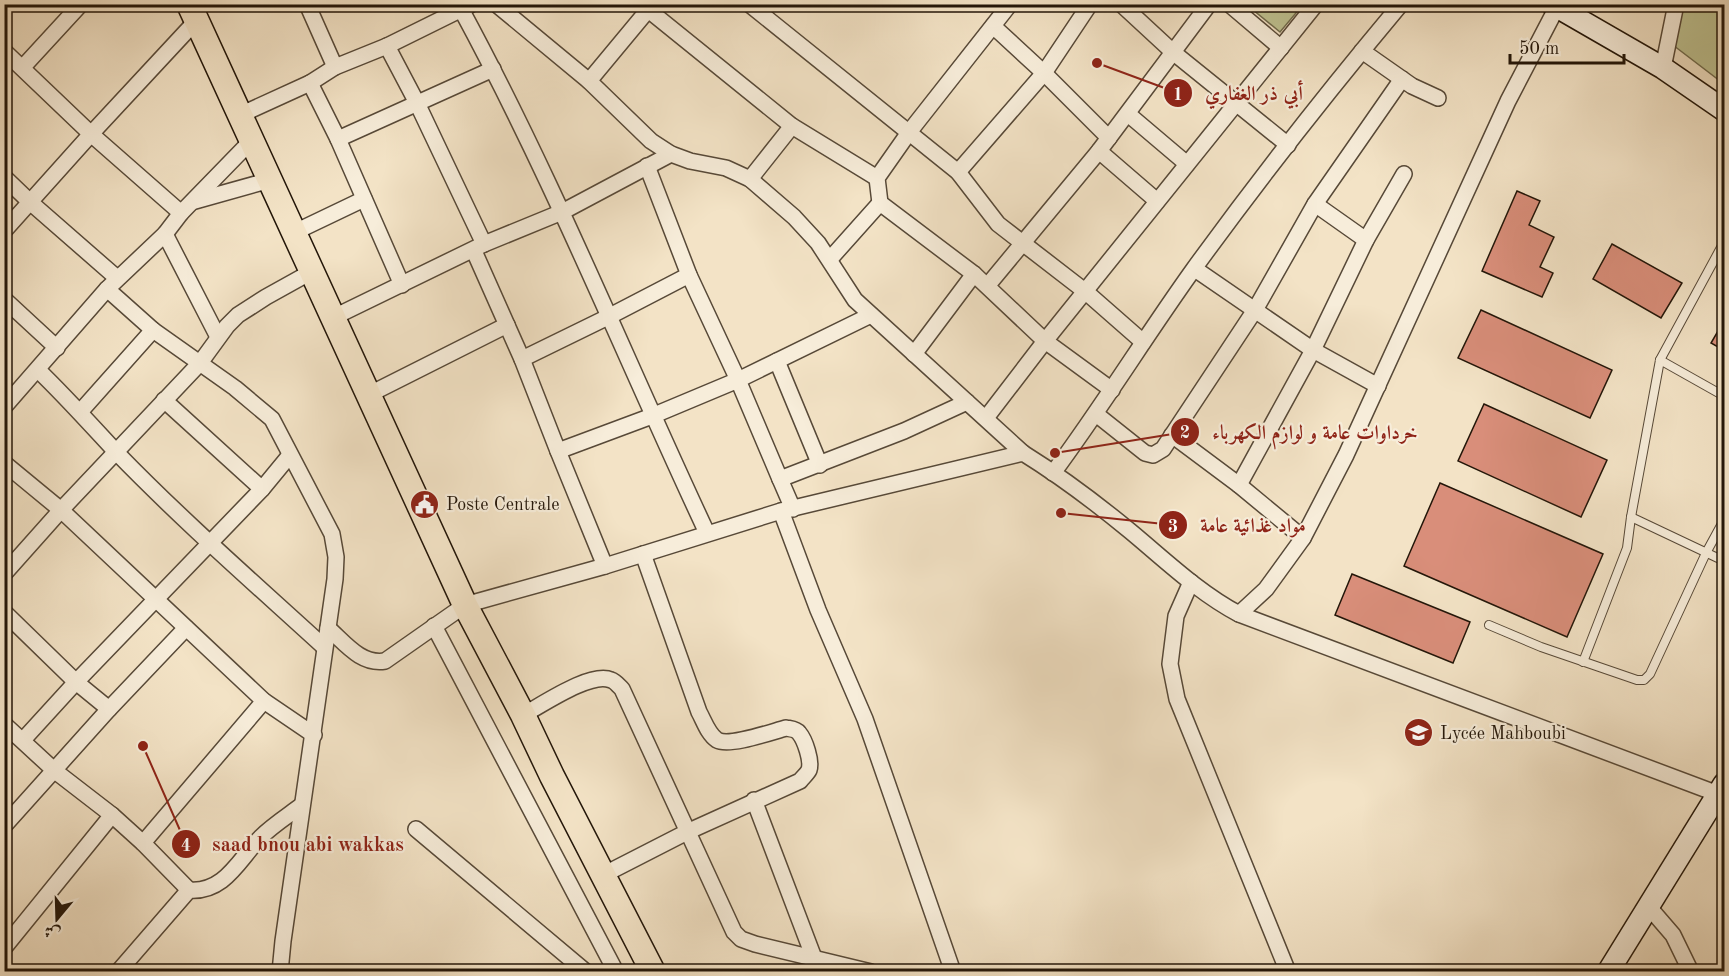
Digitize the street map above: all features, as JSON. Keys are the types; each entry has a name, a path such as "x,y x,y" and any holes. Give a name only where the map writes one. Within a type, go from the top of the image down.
{"main road":[{"path":"1555,6 1663,68 1725,110"},
{"path":"193,13 465,605 653,972"},
{"path":"1608,972 1723,787"}],"street":[{"path":"23,67 81,4"},
{"path":"307,4 335,67"},
{"path":"496,4 589,81 651,141 671,154 690,161 726,168 750,179 818,243 855,300 1023,453 1053,472 1123,525 1218,603 1239,614 1723,787"},
{"path":"749,4 884,114 910,131 958,172 998,224 1086,292 1143,342"},
{"path":"1010,4 910,131 877,178 880,203 974,274 1044,341 1112,390"},
{"path":"958,172 1044,73 1090,4"},
{"path":"1121,4 1174,53 1288,145"},
{"path":"987,285 1100,152 1209,4"},
{"path":"1229,4 1281,48"},
{"path":"1053,472 1096,414 1195,269 1288,145 1401,4"},
{"path":"1663,68 1676,4"},
{"path":"986,418 1044,341 1086,292 1313,6"},
{"path":"1239,614 1266,589 1304,538 1346,455 1508,101 1555,6"},
{"path":"240,115 310,83 335,67 387,46 466,7 610,316 652,416 707,533"},
{"path":"589,81 645,7 792,126 877,178"},
{"path":"4,231 91,134 193,13"},
{"path":"993,26 1109,138"},
{"path":"387,46 417,103 479,247 507,325 605,566"},
{"path":"4,51 91,134 181,213"},
{"path":"1362,51 1402,79 1438,98"},
{"path":"338,139 493,69"},
{"path":"1096,414 1149,455 1157,454 1172,435 1254,310 1314,204 1402,79"},
{"path":"310,83 338,139 402,285"},
{"path":"1128,114 1187,164"},
{"path":"750,179 792,126"},
{"path":"4,407 112,284 165,234 181,213 252,140"},
{"path":"1100,152 1157,201"},
{"path":"332,318 479,247 562,212 671,154"},
{"path":"647,166 689,275 738,380 780,479 787,510 818,610 865,719 953,972"},
{"path":"1239,485 1313,350 1366,240 1404,174"},
{"path":"4,177 112,284 153,330 251,400 272,419 332,534 336,569 280,972"},
{"path":"194,201 270,180"},
{"path":"295,232 364,200"},
{"path":"830,259 880,203"},
{"path":"1314,204 1366,240"},
{"path":"165,234 218,337"},
{"path":"1195,269 1313,350 1378,386"},
{"path":"4,574 200,363 218,337 238,315 311,272"},
{"path":"914,354 974,274"},
{"path":"522,359 689,275"},
{"path":"4,299 57,348"},
{"path":"558,452 738,380 871,315"},
{"path":"368,395 507,325"},
{"path":"80,412 153,330"},
{"path":"777,361 820,465"},
{"path":"38,370 117,453 210,543 324,647"},
{"path":"164,400 262,489"},
{"path":"780,479 904,431 967,402"},
{"path":"1172,435 1304,538"},
{"path":"328,628 357,655 366,660 385,661 465,605 605,566 787,510 1023,453"},
{"path":"23,740 262,489 290,455"},
{"path":"4,463 61,510 264,701 314,735"},
{"path":"603,875 754,800 800,781 807,773 810,763 801,736 798,732 786,728 727,742 720,741 711,734 699,712 643,554"},
{"path":"1191,582 1176,616 1173,635 1170,664 1177,699 1288,972"},
{"path":"4,612 76,682 109,709"},
{"path":"434,626 616,972"},
{"path":"4,825 186,628"},
{"path":"523,715 578,685 598,678 611,680 622,689 734,932 741,939 755,944 871,972"},
{"path":"143,843 264,701"},
{"path":"4,724 55,771 112,815 189,890 202,891 214,887 262,836 302,805"},
{"path":"754,800 814,958"},
{"path":"4,948 112,815"},
{"path":"416,830 586,972"},
{"path":"118,972 189,890"},
{"path":"1648,906 1673,935 1691,972"}],"lane":[{"path":"1583,662 1628,548 1631,517 1660,360 1725,242"},
{"path":"1660,360 1725,396"},
{"path":"1631,517 1725,561"},
{"path":"1489,625 1637,681 1648,677 1706,552 1725,520"}],"green space":[{"path":"1247,5 1298,5 1301,7 1280,32"},
{"path":"1677,5 1724,5 1724,84 1669,42"}],"building":[{"path":"1517,191 1540,201 1529,225 1554,237 1540,267 1553,273 1542,297 1482,271"},
{"path":"1612,244 1682,283 1661,318 1593,279"},
{"path":"1481,310 1612,370 1590,418 1458,358"},
{"path":"1725,319 1725,351 1711,343"},
{"path":"1484,404 1607,460 1581,517 1458,461"},
{"path":"1440,483 1603,554 1567,637 1404,566"},
{"path":"1352,574 1470,622 1453,663 1335,615"}],"place":[{"name":"أبي ذر الغفاري","path":"1097,63"},
{"name":"خرداوات عامة و لوازم الكهرباء","path":"1055,453"},
{"name":"Poste Centrale","path":"425,504"},
{"name":"مواد غذائية عامة","path":"1061,513"},
{"name":"Lycée Mahboubi","path":"1419,733"},
{"name":"saad bnou abi wakkas","path":"143,746"}]}
